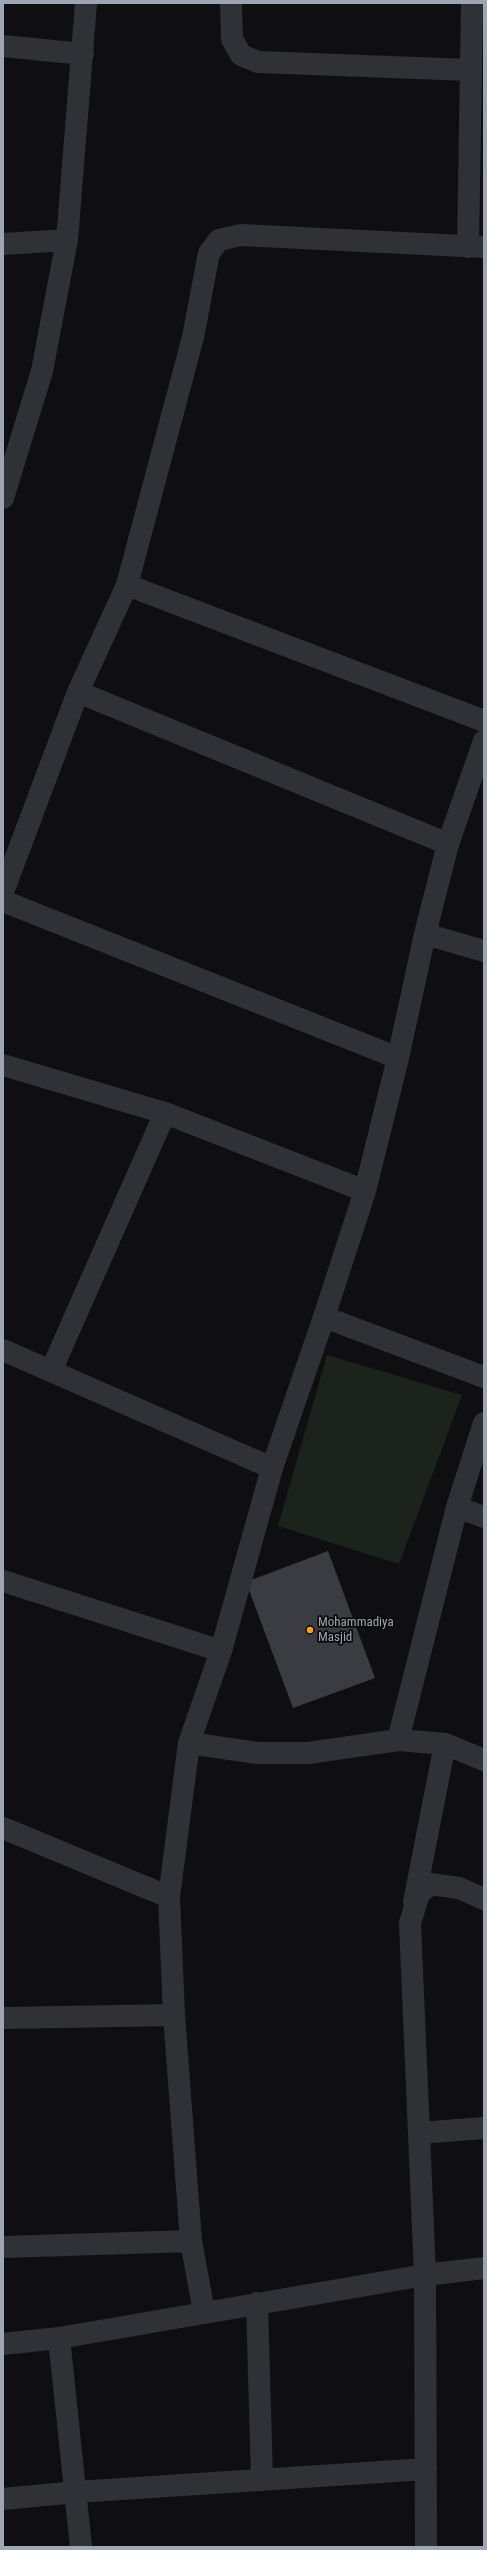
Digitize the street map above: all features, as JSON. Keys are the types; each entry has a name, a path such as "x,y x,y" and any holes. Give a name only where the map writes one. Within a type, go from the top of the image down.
{"street":[{"path":"3,498 42,371 67,240 86,3"},
{"path":"231,3 232,38 241,55 258,62 470,70"},
{"path":"3,892 78,692 127,585 193,337 210,252 219,240 241,235 476,247 470,70 472,3"},
{"path":"3,46 83,54"},
{"path":"3,244 67,240"},
{"path":"127,585 484,721"},
{"path":"78,692 448,844"},
{"path":"204,2312 191,2241 174,2015 169,1897 189,1743 221,1651 272,1468 324,1317 365,1191 398,1058 425,934 448,844 484,741"},
{"path":"3,900 398,1058"},
{"path":"425,934 484,951"},
{"path":"3,1065 165,1113 365,1191"},
{"path":"51,1370 165,1113"},
{"path":"324,1317 484,1377"},
{"path":"3,1350 272,1468"},
{"path":"398,1740 457,1507 484,1423"},
{"path":"457,1507 484,1518"},
{"path":"3,1581 221,1651"},
{"path":"189,1743 257,1753 308,1753 398,1740 445,1744 484,1760"},
{"path":"426,2547 425,2275 410,1923 445,1744"},
{"path":"3,1828 169,1897"},
{"path":"414,1907 419,1894 430,1884 459,1888 484,1900"},
{"path":"3,2018 174,2015"},
{"path":"419,2133 484,2128"},
{"path":"3,2247 191,2241"},
{"path":"3,2344 59,2338 425,2275 484,2268"},
{"path":"257,2303 262,2480"},
{"path":"59,2338 82,2547"},
{"path":"3,2499 76,2492 426,2469"}],"shaded area":[{"path":"327,1355 462,1395 399,1564 278,1526"}],"building":[{"name":"Mohammadiya Masjid","path":"328,1551 375,1678 293,1708 246,1582"}],"place":[{"name":"Mohammadiya Masjid","path":"310,1630"}]}
